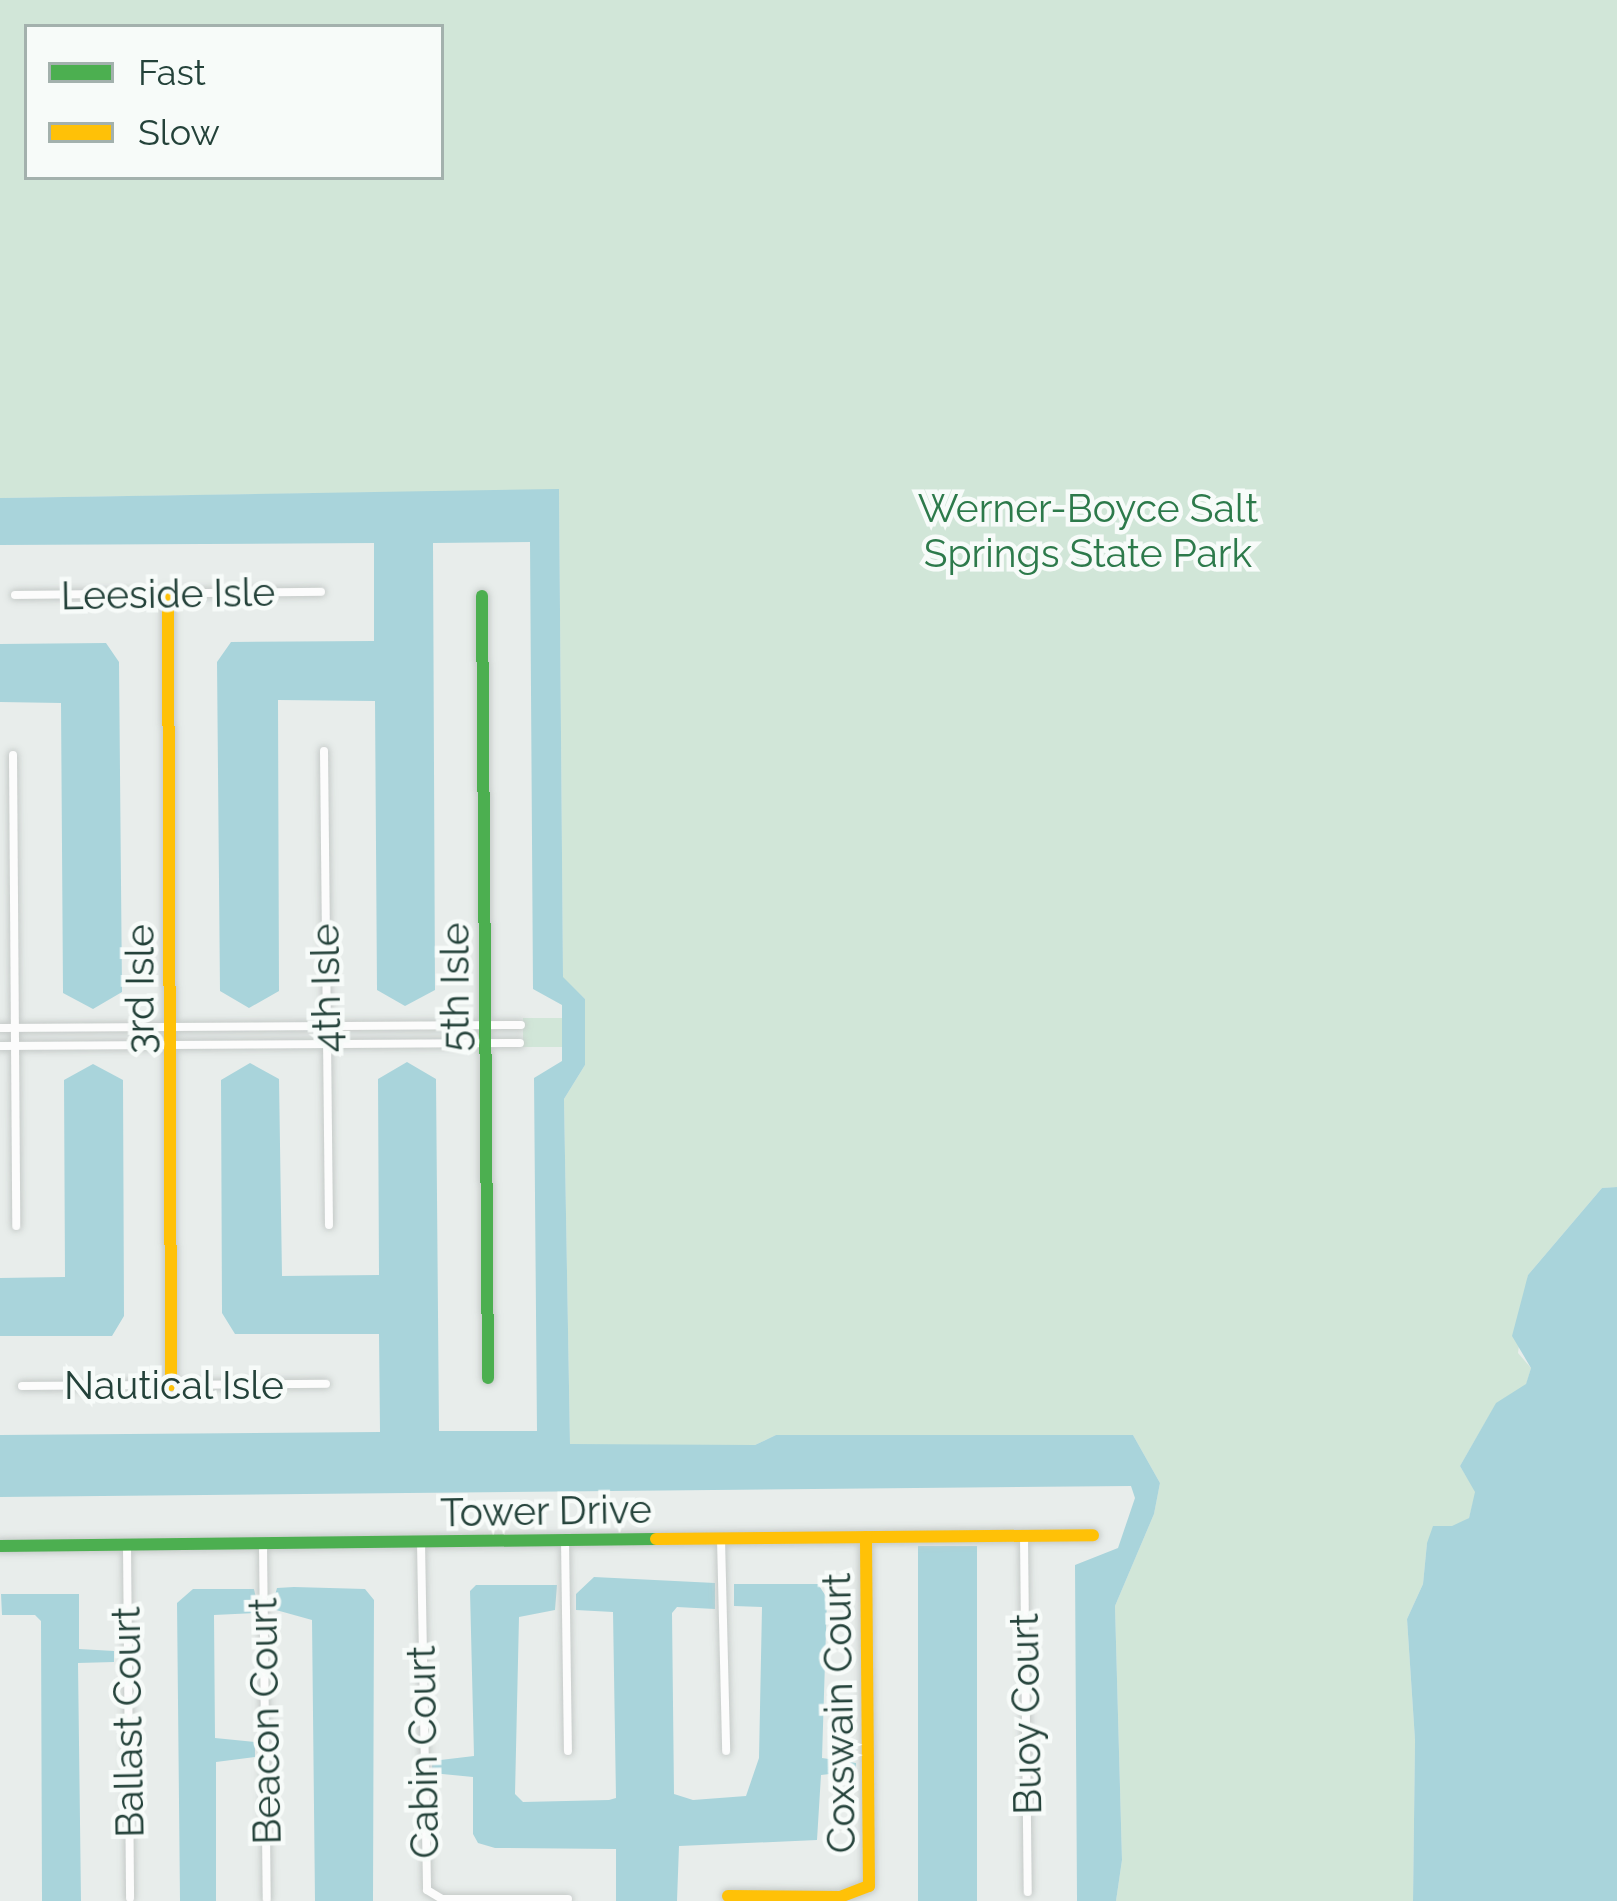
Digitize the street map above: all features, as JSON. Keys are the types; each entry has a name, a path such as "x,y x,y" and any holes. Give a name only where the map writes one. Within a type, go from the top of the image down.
{"street":[{"name":"Leeside Isle","path":"15,595 322,592"},
{"name":"3rd Isle","path":"168,593 171,1385"},
{"name":"5th Isle","path":"482,596 488,1378"},
{"name":"4th Isle","path":"324,751 328,1225"},
{"path":"13,755 16,1226"},
{"path":"0,1028 521,1025"},
{"path":"0,1046 520,1043"},
{"name":"Nautical Isle","path":"22,1386 326,1384"},
{"name":"Tower Drive","path":"0,1546 1093,1535"},
{"name":"Buoy Court","path":"1024,1536 1028,1892"},
{"name":"Coxswain Court","path":"728,1896 840,1897 869,1886 866,1538"},
{"path":"721,1539 726,1751"},
{"path":"565,1540 568,1751"},
{"name":"Cabin Court","path":"421,1542 427,1890 442,1899 568,1899"},
{"name":"Beacon Court","path":"263,1544 267,1899"},
{"name":"Ballast Court","path":"127,1545 130,1898"}],"green space":[{"name":"Werner-Boyce Salt Springs State Park","path":"0,0 1617,0 1617,1187 1602,1188 1528,1275 1518,1353 1531,1368 1526,1385 1496,1404 1460,1466 1476,1492 1469,1518 1427,1543 1423,1584 1407,1619 1415,1740 1413,1901 1116,1901 1122,1860 1115,1606 1154,1514 1160,1483 1133,1435 776,1435 755,1445 570,1445 564,1099 585,1065 585,999 563,978 559,490 0,498"},
{"path":"523,1018 562,1018 562,1047 523,1047"}],"water":[{"path":"559,489 563,977 585,999 585,1065 564,1099 570,1444 755,1445 776,1435 1133,1435 1160,1483 1154,1514 1115,1606 1122,1860 1116,1901 1077,1901 1075,1565 1118,1548 1135,1498 1131,1486 0,1497 0,1435 380,1432 379,1334 235,1334 222,1313 221,1080 250,1063 279,1079 282,1276 379,1275 378,1079 407,1062 436,1079 439,1431 537,1431 534,1078 562,1061 562,1005 533,989 530,542 433,543 435,990 405,1006 377,990 375,701 278,700 279,991 249,1008 220,991 217,662 231,642 374,641 374,543 0,545 0,498"},
{"path":"106,643 119,662 122,992 93,1009 63,993 61,703 0,702 0,644"},
{"path":"93,1064 123,1080 124,1316 112,1336 0,1336 0,1278 65,1277 64,1080"},
{"path":"1617,1187 1617,1901 1413,1901 1415,1740 1407,1619 1423,1584 1427,1543 1433,1526 1452,1526 1469,1518 1475,1492 1460,1466 1496,1403 1526,1384 1531,1368 1512,1336 1528,1275 1602,1188"},
{"path":"918,1546 977,1546 977,1901 918,1901"},
{"path":"594,1577 715,1583 715,1609 677,1607 672,1613 674,1794 693,1800 746,1796 759,1758 762,1607 734,1606 734,1584 818,1584 827,1598 822,1758 856,1763 856,1771 821,1775 817,1840 679,1846 677,1901 616,1901 616,1849 495,1848 478,1843 473,1834 473,1777 432,1773 432,1761 474,1756 470,1591 476,1585 557,1585 555,1610 519,1617 515,1794 523,1802 616,1798 613,1612 576,1610 576,1594"},
{"path":"277,1588 365,1589 374,1600 373,1901 315,1901 312,1620 276,1610 273,1602"},
{"path":"193,1589 254,1589 257,1602 256,1613 214,1615 215,1738 255,1742 255,1757 216,1762 216,1901 180,1901 177,1603"},
{"path":"1,1594 79,1594 79,1649 114,1651 114,1662 78,1663 81,1901 42,1901 41,1621 35,1615 2,1615"}],"traffic: fast":[{"path":"482,596 488,1378"},
{"path":"0,1546 656,1539"}],"traffic: slow":[{"path":"168,593 171,1385"},
{"path":"656,1539 1093,1535"},
{"path":"728,1896 840,1897 869,1886 866,1537"}]}
